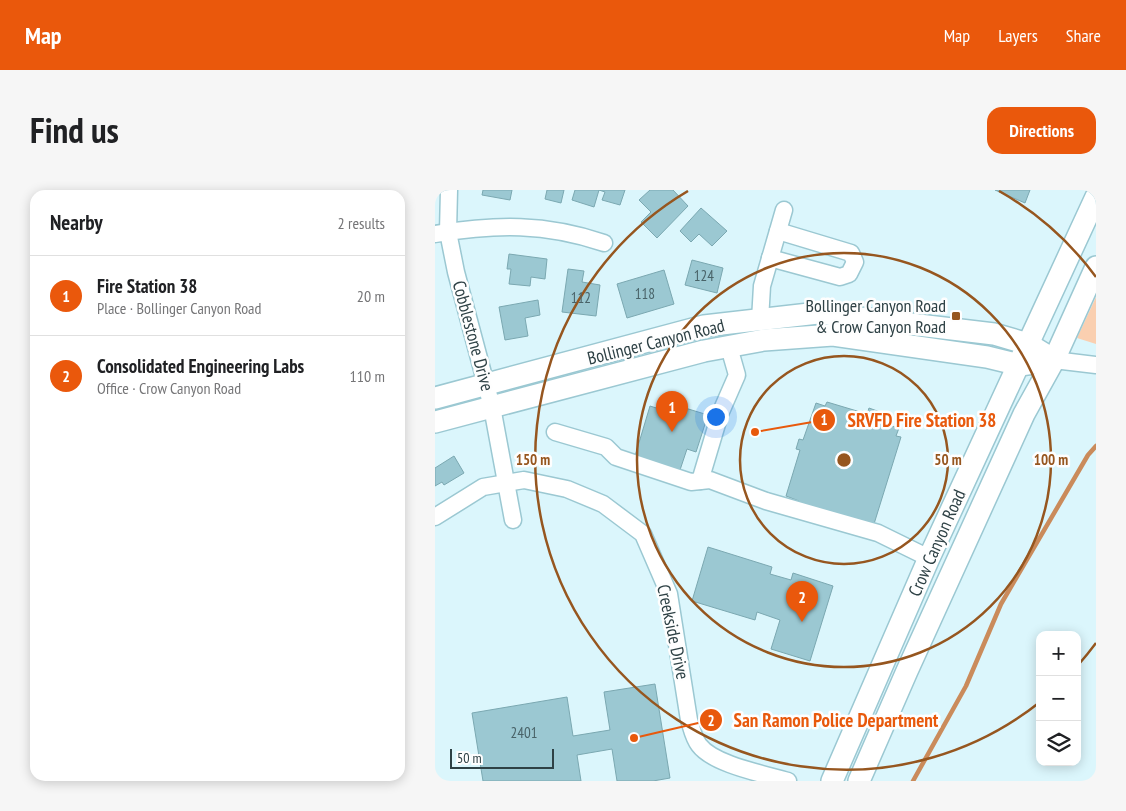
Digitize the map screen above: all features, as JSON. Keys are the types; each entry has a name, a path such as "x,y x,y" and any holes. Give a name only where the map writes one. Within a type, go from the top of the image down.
{"main road":[{"name":"Crow Canyon Road","path":"832,781 929,558 1020,365 1094,197"},
{"name":"Crow Canyon Road","path":"859,781 1016,432 1054,360 1096,267"},
{"name":"Bollinger Canyon Road","path":"435,398 704,326 818,313 994,334 1028,344 1054,360"},
{"name":"Bollinger Canyon Road","path":"435,422 729,347 764,340 833,335 987,357 1020,365 1054,360"}],"street":[{"name":"Cobblestone Drive","path":"449,190 441,233 456,272 487,385 513,520"},
{"path":"760,320 762,286 784,210"},
{"path":"441,233 523,226 571,232 604,243"},
{"path":"770,258 840,277 849,274 855,262 851,253 778,231"},
{"path":"699,481 720,414 737,376 729,347"},
{"name":"Bollinger Canyon Road","path":"1054,360 1096,365"},
{"path":"555,432 606,447 616,457 691,482 710,480 766,501 879,533 929,558"},
{"name":"Creekside Drive","path":"435,517 483,487 524,480 567,488 603,504 643,534 669,594 693,737 700,747 722,760 788,781"}],"shaded area":[{"path":"1096,297 1096,344 1077,338"}],"building":[{"path":"483,190 512,190 510,200 482,195"},
{"path":"547,190 564,190 561,203 545,199"},
{"path":"575,190 599,190 594,207 572,200"},
{"path":"599,190 625,190 620,205 602,200 605,192"},
{"path":"650,190 673,190 688,206 657,238 641,222 651,212 639,200"},
{"path":"995,190 1030,190 1025,203"},
{"path":"701,208 727,231 712,246 699,234 691,242 680,231"},
{"path":"509,254 547,259 545,279 531,277 530,286 509,284 511,269 507,269"},
{"path":"692,260 723,268 717,293 685,285"},
{"path":"568,269 584,271 582,282 600,285 596,316 562,312"},
{"path":"664,270 674,304 627,318 617,284"},
{"path":"538,300 540,315 525,318 528,336 505,340 499,307"},
{"path":"827,402 867,414 869,408 880,412 878,418 892,422 891,426 899,428 896,436 901,437 874,524 862,520 861,524 798,504 799,501 786,496 800,450 796,449 799,439 803,440 816,403 825,406"},
{"path":"672,404 708,415 696,452 687,449 680,470 635,456 650,406 669,412"},
{"path":"454,456 464,473 444,485 442,482 435,486 435,468"},
{"path":"708,547 772,567 770,574 791,580 793,573 833,586 810,661 771,649 780,620 757,612 755,620 692,601"},
{"path":"655,684 670,778 653,781 617,781 612,749 577,755 581,781 483,781 472,713 567,697 573,736 610,730 604,692"}],"waterway":[{"path":"913,781 966,686 1001,604 1088,455 1096,446"}],"place":[{"name":"Bollinger Canyon Road & Crow Canyon Road","path":"956,316"},
{"name":"Fire Station 38","path":"672,432"},
{"name":"SRVFD Fire Station 38","path":"755,432"},
{"name":"Consolidated Engineering Labs","path":"802,622"},
{"name":"San Ramon Police Department","path":"634,738"}]}
